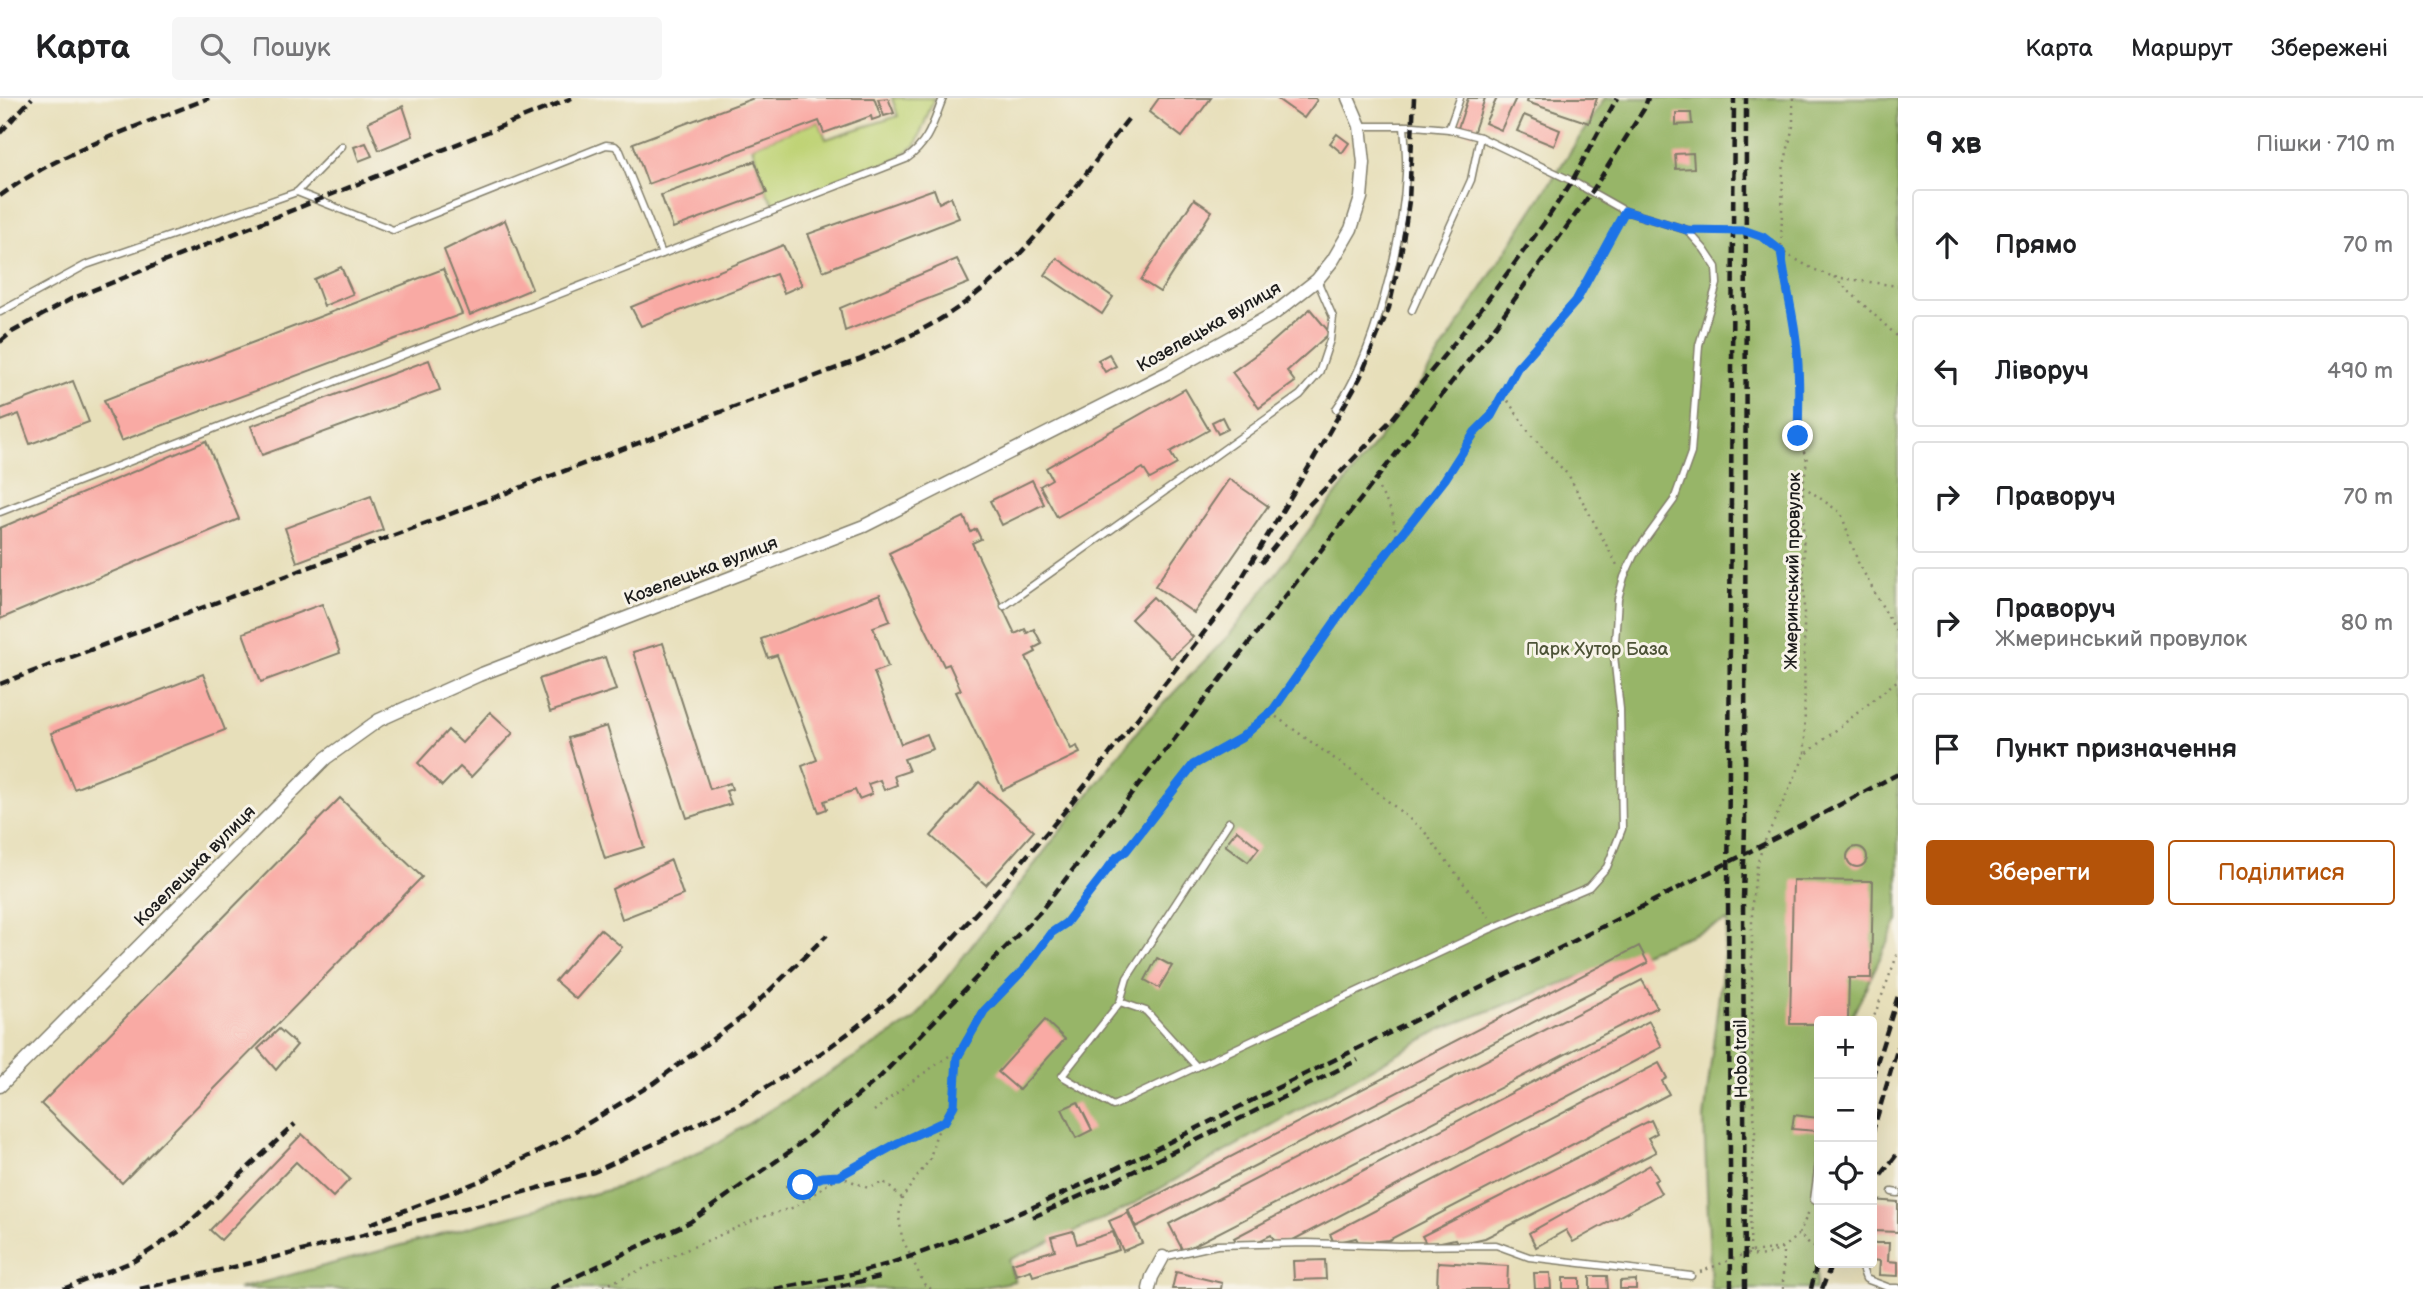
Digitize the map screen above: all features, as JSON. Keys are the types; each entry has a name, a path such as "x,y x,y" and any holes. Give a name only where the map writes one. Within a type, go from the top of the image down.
{"street":[{"name":"Козелецька вулиця","path":"0,1086 326,758 379,720 479,675 864,526 1167,373 1275,313 1317,281 1351,229 1361,198 1364,163 1360,126 1348,98"},
{"path":"1149,1289 1163,1257"}],"lane":[{"path":"0,512 906,159 920,149 928,136 943,98"},
{"path":"1449,129 1460,98"},
{"path":"1229,822 1127,978 1121,1002 1062,1076 1113,1106 1496,926 1589,887 1607,867 1622,829 1620,709 1614,656 1618,599 1634,555 1674,500 1691,453 1699,345 1717,284 1716,267 1687,230 1625,211 1572,181 1480,137 1449,129 1360,126"},
{"path":"1336,409 1350,391 1373,333 1395,254 1406,175 1405,126"},
{"path":"1412,310 1471,180 1480,137"},
{"path":"297,192 393,230 606,145 615,146 620,151 662,254"},
{"path":"0,312 86,265 297,192 342,146"},
{"path":"1004,606 1300,395 1319,373 1333,317 1317,281"},
{"path":"1121,1002 1146,1011 1197,1066"},
{"path":"1163,1257 1217,1245 1496,1245 1529,1257 1691,1276"},
{"path":"1862,1268 1866,1279 1890,1288 1898,1288"}],"path":[{"name":"Жмеринський провулок","path":"1793,98 1793,126 1783,170 1781,251 1786,293 1794,327 1799,377 1798,436 1808,460 1803,486 1805,755"},
{"path":"931,1289 924,1284 902,1238 898,1217 902,1198 930,1159 936,1135 954,1105 957,1058 984,1011 1027,966 1051,933 1066,923 1193,765 1241,738 1273,710 1351,599 1445,479 1475,432 1491,416 1517,368 1576,301 1625,211"},
{"path":"1687,230 1746,231 1763,237 1813,269 1834,277 1898,286"},
{"path":"1834,277 1898,337"},
{"path":"1504,394 1531,435 1569,475 1624,577"},
{"path":"1803,486 1841,513 1858,562 1898,635"},
{"path":"1379,489 1392,512 1397,539"},
{"path":"1805,755 1898,680"},
{"path":"1260,721 1275,716 1353,772 1424,831 1496,926"},
{"name":"Hobo trail","path":"1748,1253 1755,1132 1752,1072 1752,902 1756,865 1805,755"},
{"path":"1874,1016 1898,953"},
{"path":"874,1111 961,1048"},
{"path":"597,1289 759,1218 795,1207 839,1176 898,1143 945,1121"},
{"path":"785,1186 803,1185 822,1177 839,1176 868,1188 884,1182 902,1198"},
{"path":"1691,1276 1748,1253 1783,1248 1799,1234 1814,1205"},
{"path":"1799,1234 1814,1247"},
{"path":"1783,1248 1783,1289"}],"green space":[{"path":"892,98 934,98 916,145 895,160 775,205 767,193 752,146 819,121 826,139 898,116"},
{"name":"Парк Хутор База","path":"1605,98 1898,98 1898,920 1852,1016 1814,1016 1816,1289 1711,1289 1704,1119 1728,921 1441,1029 1117,1213 1008,1260 1015,1281 975,1289 481,1289 479,1286 476,1289 238,1289 619,1187 714,1145 915,1019 1139,729 1230,634 1416,390"}],"building":[{"path":"754,98 874,98 881,117 872,120 871,116 824,133 819,121 648,184 633,143"},
{"path":"888,98 894,113 884,116 878,99"},
{"path":"1159,98 1211,98 1182,137 1149,112"},
{"path":"1276,98 1315,98 1317,100 1304,118"},
{"path":"1468,98 1485,98 1473,134 1458,128"},
{"path":"1497,98 1516,98 1501,130 1485,123"},
{"path":"1528,98 1597,98 1589,123 1527,102"},
{"path":"403,106 413,136 379,150 368,122"},
{"path":"1676,113 1691,113 1692,124 1676,125"},
{"path":"1524,115 1560,130 1554,146 1517,131"},
{"path":"1337,134 1349,143 1342,153 1330,143"},
{"path":"366,143 372,156 359,161 354,147"},
{"path":"1693,153 1694,168 1676,169 1675,154"},
{"path":"755,161 767,193 673,228 661,195"},
{"path":"934,189 939,203 951,197 959,218 823,271 808,234"},
{"path":"1194,199 1212,211 1160,292 1141,280"},
{"path":"505,220 532,289 470,315 444,250"},
{"path":"783,245 802,285 784,293 776,274 641,326 631,307"},
{"path":"1057,258 1113,297 1102,314 1045,275"},
{"path":"957,259 969,283 845,331 840,308"},
{"path":"341,267 353,294 324,306 314,279"},
{"path":"443,269 462,314 121,441 104,400"},
{"path":"1310,309 1330,333 1287,371 1295,382 1259,408 1232,372 1269,345"},
{"path":"1109,354 1116,366 1105,372 1098,360"},
{"path":"429,360 440,390 262,455 251,426"},
{"path":"73,381 89,422 30,444 19,414 1,421 0,409"},
{"path":"1185,389 1209,430 1170,452 1177,464 1150,479 1143,468 1057,517 1040,486 1052,479 1046,468"},
{"path":"1222,417 1228,429 1218,434 1212,422"},
{"path":"206,441 239,519 0,619 0,528"},
{"path":"1229,479 1268,506 1194,613 1155,586"},
{"path":"1032,480 1044,504 1002,525 990,501"},
{"path":"371,496 383,530 297,562 285,528"},
{"path":"964,517 971,532 976,529 981,539 972,543 1015,634 1025,629 1027,633 1034,629 1042,644 1034,648 1036,652 1026,657 1071,749 1077,746 1080,753 1003,790 956,692 961,690 949,664 944,666 889,553"},
{"path":"880,594 890,621 873,627 888,667 874,672 901,744 927,734 933,749 904,759 909,771 894,776 897,785 884,790 880,780 868,784 872,794 859,799 855,790 824,801 827,809 819,812 802,766 817,760 777,655 768,658 761,639"},
{"path":"1153,597 1193,637 1171,658 1131,619"},
{"path":"322,604 340,653 261,682 243,633"},
{"path":"663,643 710,789 730,783 732,789 726,791 731,804 687,818 633,652"},
{"path":"605,657 616,690 550,712 539,679"},
{"path":"203,674 225,730 74,789 51,733"},
{"path":"490,712 513,733 471,777 460,767 442,786 418,763 448,730 462,743"},
{"path":"607,726 644,847 605,859 568,738"},
{"path":"979,782 1034,831 986,885 931,836"},
{"path":"340,798 422,877 122,1183 41,1104"},
{"path":"1237,830 1259,848 1248,862 1225,845"},
{"path":"1857,847 1864,850 1867,857 1864,864 1857,867 1850,864 1847,857 1850,850"},
{"path":"671,860 683,895 622,919 612,889"},
{"path":"1793,880 1873,881 1871,978 1849,978 1848,1016 1814,1016 1814,1024 1790,1024"},
{"path":"600,929 622,947 576,999 555,981"},
{"path":"1639,946 1648,963 1136,1227 1128,1210"},
{"path":"1157,958 1172,966 1159,988 1145,980"},
{"path":"1642,980 1657,1007 1183,1251 1169,1224"},
{"path":"1045,1020 1065,1039 1019,1090 998,1072"},
{"path":"1649,1021 1662,1047 1293,1240 1275,1242 1271,1235 1257,1242 1237,1243 1234,1238"},
{"path":"279,1029 297,1045 276,1070 258,1049"},
{"path":"1659,1063 1667,1078 1662,1081 1669,1094 1389,1240 1359,1243 1356,1238 1334,1243 1330,1234"},
{"path":"1078,1102 1092,1130 1076,1138 1062,1109"},
{"path":"1794,1115 1814,1117 1814,1131 1792,1129"},
{"path":"1651,1120 1657,1133 1648,1138 1656,1152 1485,1238 1458,1244 1455,1239 1427,1245 1422,1236"},
{"path":"302,1134 350,1179 333,1197 296,1162 221,1240 210,1230"},
{"path":"1650,1165 1658,1179 1654,1181 1661,1193 1573,1242 1566,1230 1536,1247 1529,1233"},
{"path":"1877,1200 1898,1202 1898,1232 1877,1231"},
{"path":"1128,1213 1142,1243 1123,1251 1109,1221"},
{"path":"1073,1231 1077,1244 1113,1232 1119,1250 1033,1276 1031,1270 1016,1275 1012,1263 1055,1250 1051,1237"},
{"path":"1877,1243 1889,1243 1888,1261 1898,1262 1898,1276 1879,1275 1880,1261 1877,1261"},
{"path":"1325,1260 1326,1279 1294,1280 1293,1261"},
{"path":"1438,1262 1508,1266 1507,1289 1437,1289"},
{"path":"1176,1272 1222,1283 1221,1289 1172,1289"},
{"path":"1534,1273 1550,1273 1551,1289 1535,1289"},
{"path":"1590,1276 1607,1276 1608,1289 1590,1289"},
{"path":"1563,1278 1580,1278 1580,1289 1563,1289"},
{"path":"1636,1280 1636,1289 1620,1289 1620,1281"}],"railway":[{"path":"0,133 32,98"},
{"path":"0,196 23,180 74,153 209,98"},
{"path":"0,342 12,332 71,299 572,98"},
{"path":"140,1289 306,1250 594,1172 735,1106 813,1059 898,993 1002,885 1065,811 1168,679 1226,604 1313,460 1360,378 1389,308 1409,201 1414,98"},
{"path":"1261,563 1307,507 1393,418 1472,321 1572,181 1617,98"},
{"path":"550,1289 690,1222 792,1150 879,1078 1040,912 1496,325 1591,193 1644,109 1648,98"},
{"path":"1731,1289 1728,898 1734,98"},
{"path":"1745,1289 1743,900 1746,98"},
{"path":"0,684 861,359 910,336 956,309 1006,268 1049,220 1129,118"},
{"path":"775,1289 885,1265 937,1247 1039,1204 1517,969 1898,774"},
{"path":"370,1224 480,1181 557,1142 654,1083 741,1018 827,935"},
{"path":"1877,1062 1898,996"},
{"path":"1877,1117 1898,1047"},
{"path":"1033,1217 1114,1181 1358,1060"},
{"path":"63,1289 134,1261 180,1231 295,1124"},
{"path":"1877,1180 1898,1153"},
{"path":"1811,1289 1816,1268"},
{"path":"1822,1289 1830,1268"},
{"path":"826,1289 880,1277"}],"route":[{"path":"803,1185 822,1177 839,1176 898,1143 945,1121 954,1105 957,1058 984,1011 1027,966 1051,933 1066,923 1193,765 1241,738 1273,710 1351,599 1445,479 1475,432 1491,416 1517,368 1576,301 1625,211 1687,230 1746,231 1763,237 1781,251 1786,293 1794,327 1799,377 1798,436"}]}
